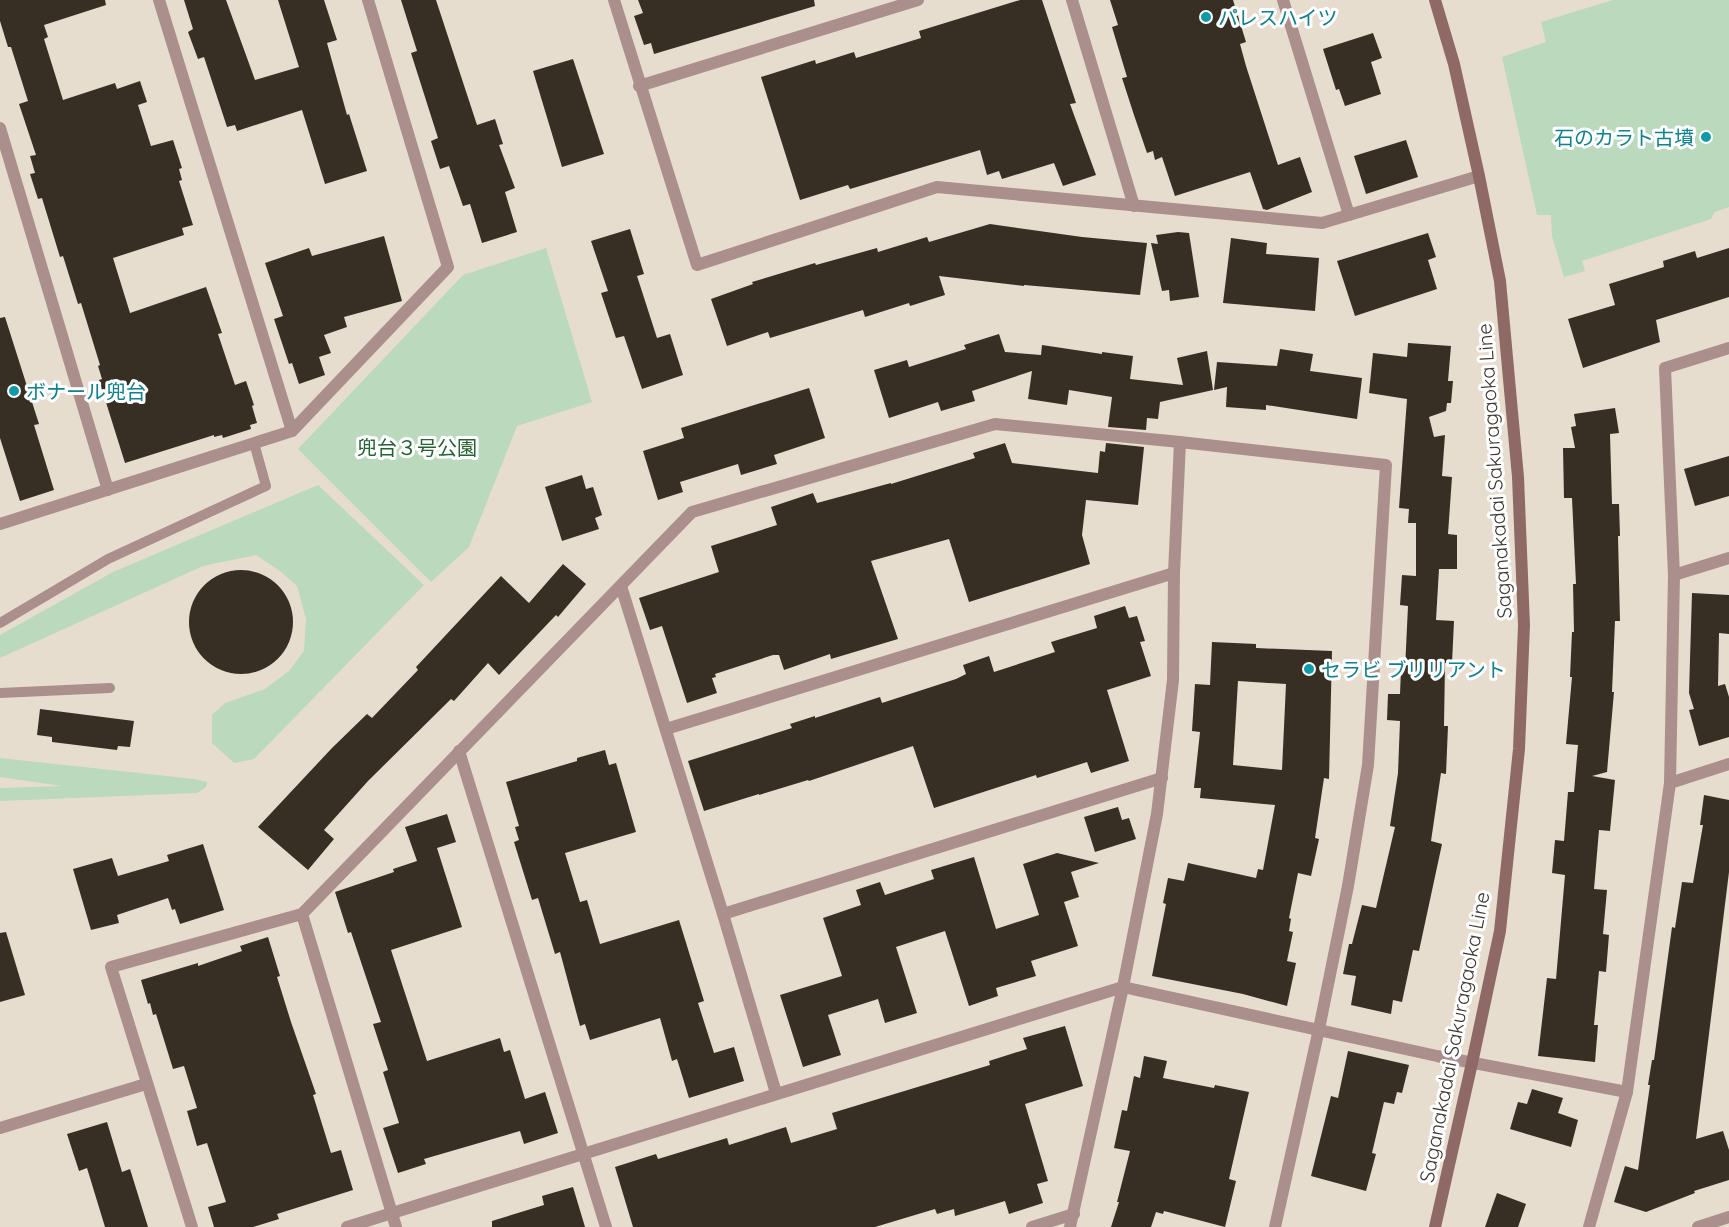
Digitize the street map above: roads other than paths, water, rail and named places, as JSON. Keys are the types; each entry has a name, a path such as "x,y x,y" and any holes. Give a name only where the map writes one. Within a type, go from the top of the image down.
{"main road":[{"name":"Saganakadai Sakuragaoka Line","path":"1435,0 1454,63 1500,281 1518,477 1524,625 1519,749 1500,932 1435,1227"}],"street":[{"path":"159,0 292,431"},
{"path":"0,524 292,431 448,267 368,0"},
{"path":"614,0 639,86 697,265 937,187 1322,223 1479,176"},
{"path":"639,86 918,0"},
{"path":"1072,0 1134,206"},
{"path":"1283,0 1349,215"},
{"path":"0,128 108,490"},
{"path":"1589,1227 1627,1092 1670,783 1674,575 1665,368 1729,348"},
{"path":"192,1227 111,968 302,914 692,512 995,424 1386,465 1368,765 1348,886 1320,1029 1275,1227"},
{"path":"1070,1227 1123,987 1157,814 1173,680 1174,573 1180,442"},
{"path":"1674,575 1729,558"},
{"path":"666,729 1174,573"},
{"path":"621,586 776,1093"},
{"path":"459,751 606,1227"},
{"path":"1670,783 1729,764"},
{"path":"723,914 1162,778"},
{"path":"302,914 396,1227"},
{"path":"347,1227 1123,987 1472,1063 1627,1092"},
{"path":"0,1128 146,1084"},
{"path":"1032,1227 1074,1214"},
{"path":"1698,1227 1729,1217"}],"lane":[{"path":"0,623 108,559 266,486 254,443"},
{"path":"0,693 110,688"}],"place":[{"name":"パレスハイツ","path":"1206,17"},
{"name":"石のカラト古墳","path":"1706,137"},
{"name":"ボナール兜台","path":"14,391"},
{"name":"セラビ ブリリアント","path":"1309,669"}],"park label":[{"name":"兜台３号公園","path":"417,447"}]}
